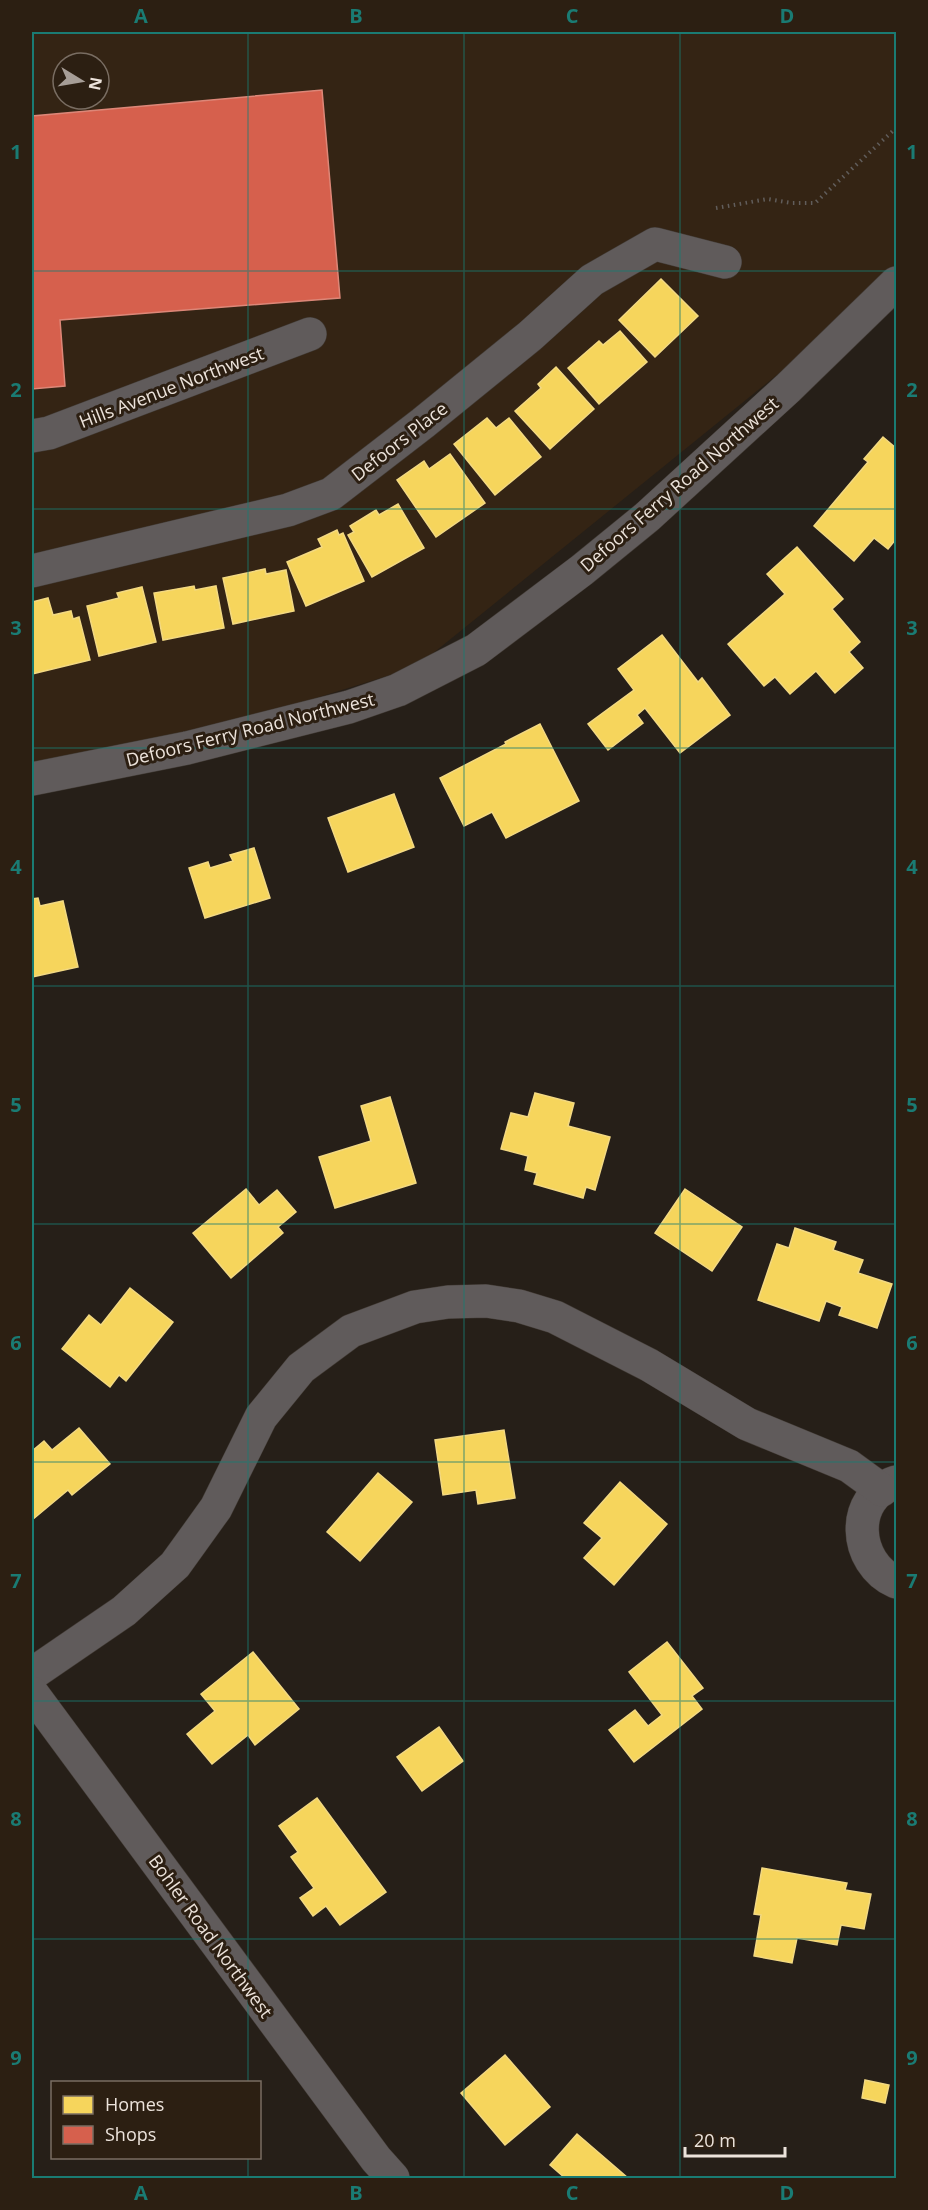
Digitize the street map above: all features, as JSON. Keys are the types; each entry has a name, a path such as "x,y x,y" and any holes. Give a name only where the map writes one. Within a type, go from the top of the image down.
{"street":[{"name":"Defoors Place","path":"32,571 288,510 331,494 530,336 592,280 655,244 724,262"},
{"name":"Defoors Ferry Road Northwest","path":"32,779 187,748 349,707 398,690 477,650 647,517 788,388 897,283"},
{"name":"Hills Avenue Northwest","path":"32,436 48,433 310,334"},
{"path":"32,1674 124,1611 175,1565 216,1508 261,1417 300,1368 351,1331 415,1307 448,1302 486,1301 519,1306 555,1317 650,1365 747,1424 849,1466 889,1486 870,1503 862,1523 863,1546 872,1564 887,1578 897,1582"},
{"name":"Bohler Road Northwest","path":"32,1693 369,2150 393,2178"}],"path":[{"path":"716,208 768,199 790,203 815,203 897,128"}],"shaded area":[{"path":"32,32 896,32 896,267 841,323 416,667 32,786"}],"building: Homes":[{"path":"661,279 698,316 655,357 619,320"},
{"path":"620,331 647,362 599,404 568,368 599,341 603,345"},
{"path":"556,367 594,409 550,449 515,411 541,388 538,384"},
{"path":"487,418 496,428 509,418 541,457 495,495 454,444"},
{"path":"883,437 896,448 896,539 888,549 874,538 854,561 814,526 868,462 864,459"},
{"path":"450,454 485,503 436,537 397,480 424,461 429,469"},
{"path":"398,504 424,548 372,577 348,535 354,532 350,526 376,510 379,515"},
{"path":"337,530 339,535 343,533 364,581 306,606 287,562 322,547 318,539"},
{"path":"797,547 843,599 832,609 860,642 849,652 863,668 835,693 816,671 790,694 775,677 764,686 728,644 785,594 767,574"},
{"path":"265,569 266,574 286,570 294,611 233,624 223,578"},
{"path":"194,586 195,590 216,586 224,628 163,640 154,593"},
{"path":"142,587 156,642 99,656 87,606 119,598 117,593"},
{"path":"48,598 53,615 71,611 73,619 79,617 90,660 32,674 32,602"},
{"path":"662,635 698,682 702,678 730,715 680,753 645,708 637,715 643,723 608,750 588,724 634,690 618,669"},
{"path":"540,724 579,801 506,838 492,812 464,826 440,778"},
{"path":"394,794 414,847 348,872 328,818"},
{"path":"254,848 270,898 205,918 189,868 208,862 210,868 233,861 230,855"},
{"path":"38,898 40,906 63,901 78,967 32,977 32,899"},
{"path":"535,1093 574,1103 568,1126 610,1137 595,1190 586,1187 583,1198 534,1184 537,1173 525,1170 528,1156 501,1149 511,1113 528,1117"},
{"path":"390,1097 416,1183 335,1208 319,1157 371,1141 361,1106"},
{"path":"246,1189 259,1205 277,1190 296,1212 278,1227 283,1233 231,1278 193,1233"},
{"path":"685,1189 742,1227 712,1271 655,1233"},
{"path":"795,1228 836,1242 833,1250 863,1260 858,1273 892,1284 877,1328 839,1315 842,1307 826,1301 819,1321 758,1300 777,1244 789,1248"},
{"path":"130,1288 173,1322 126,1381 119,1375 110,1387 62,1349 89,1315 101,1325"},
{"path":"79,1428 110,1464 72,1495 68,1490 32,1520 32,1451 44,1441 52,1450"},
{"path":"504,1430 515,1498 478,1504 476,1490 443,1495 435,1440"},
{"path":"378,1473 412,1502 360,1561 327,1532"},
{"path":"620,1482 667,1524 614,1585 584,1558 602,1538 584,1523"},
{"path":"667,1642 703,1688 692,1696 702,1709 634,1762 609,1730 635,1710 648,1726 662,1715 629,1672"},
{"path":"253,1652 299,1709 255,1745 248,1735 212,1764 187,1734 215,1711 201,1694"},
{"path":"439,1727 463,1761 422,1791 397,1757"},
{"path":"317,1798 386,1892 340,1925 326,1906 313,1916 300,1898 314,1888 291,1857 298,1852 279,1826"},
{"path":"762,1868 847,1883 845,1890 871,1894 864,1929 841,1925 837,1945 797,1938 792,1963 754,1956 761,1915 754,1914"},
{"path":"505,2055 550,2107 505,2145 461,2093"},
{"path":"865,2080 889,2085 885,2103 862,2098"},
{"path":"577,2134 628,2178 565,2178 550,2165"}],"building: Shops":[{"path":"322,90 340,298 60,320 65,386 32,389 32,116 111,111 111,109"}]}
